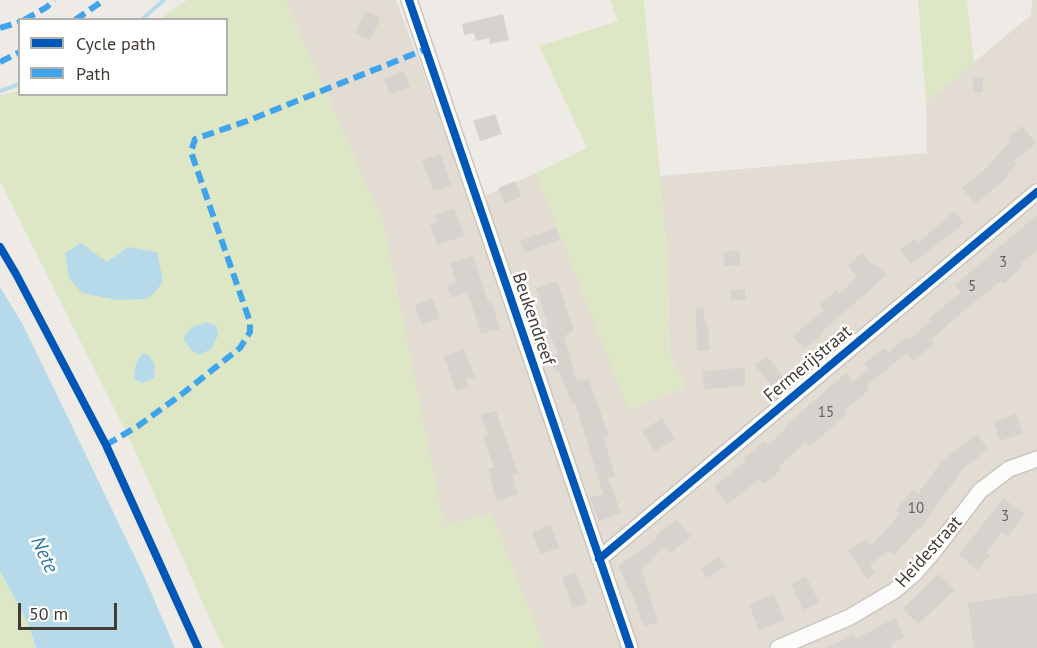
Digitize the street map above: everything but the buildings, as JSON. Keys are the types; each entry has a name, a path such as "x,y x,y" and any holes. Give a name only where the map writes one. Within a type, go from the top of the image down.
{"street":[{"name":"Beukendreef","path":"409,0 630,648"},
{"name":"Fermerijstraat","path":"599,559 1037,192"},
{"name":"Heidestraat","path":"778,648 850,617 894,591 934,552 980,491 1009,469 1037,459"}],"shaded area":[{"path":"285,0 396,0 472,202 536,173 629,410 685,387 670,357 667,252 660,176 927,153 926,102 1031,15 1032,0 1037,0 1037,648 544,648 491,513 444,526 383,222"}],"green space":[{"path":"187,0 285,0 383,222 444,525 491,513 544,648 223,648 132,444 0,181 0,95 18,91 18,96 228,96 228,18 161,18"},
{"path":"610,0 644,0 667,252 670,357 685,387 628,410 536,173 587,148 539,46 618,21"},
{"path":"918,0 967,0 974,64 926,102"},
{"path":"0,571 28,623 36,648 0,648"}],"water":[{"path":"81,243 107,262 128,247 157,252 163,281 147,299 117,300 82,293 69,278 65,253"},
{"name":"Nete","path":"0,287 22,323 60,401 144,576 175,648 36,648 28,623 0,571"},
{"path":"206,322 216,326 218,335 211,349 199,355 191,350 184,340 185,334 193,327"},
{"path":"143,353 150,356 155,366 154,378 143,383 134,379 136,363"}],"waterway":[{"path":"143,18 164,0"},
{"path":"0,91 18,85"}],"marked path":[{"path":"28,18 47,7 54,0"},
{"path":"78,18 104,0"},
{"path":"0,28 18,23"},
{"path":"106,445 138,426 182,394 240,348 250,332 250,322 191,152 195,139 247,121 426,49"},
{"path":"0,62 18,53"}],"cycle path":[{"path":"409,0 630,648"},
{"path":"599,559 1037,192"},
{"path":"0,247 106,445 198,648"}]}
